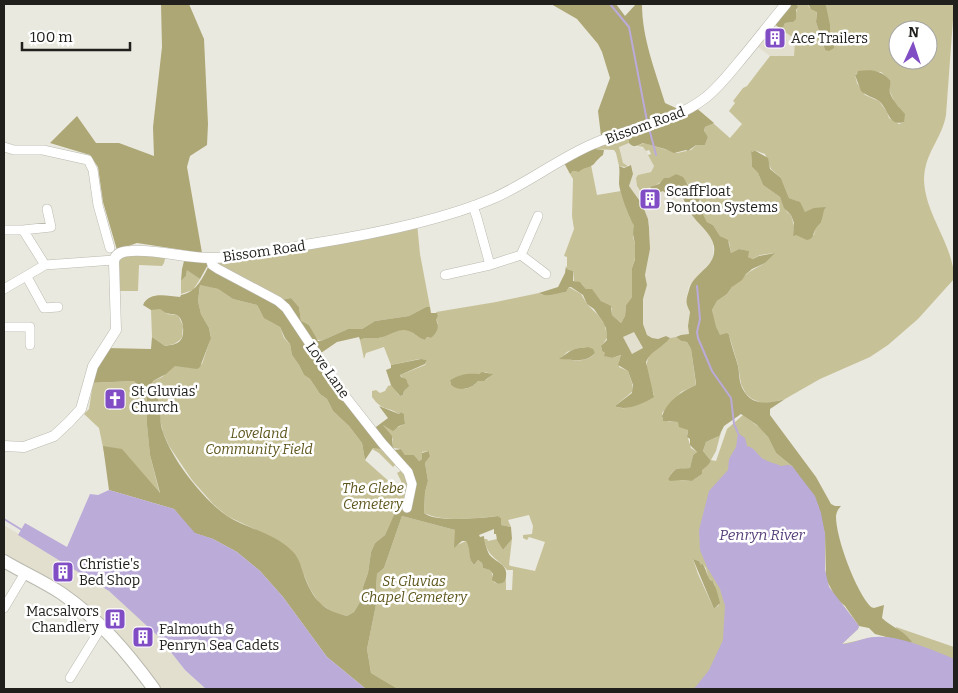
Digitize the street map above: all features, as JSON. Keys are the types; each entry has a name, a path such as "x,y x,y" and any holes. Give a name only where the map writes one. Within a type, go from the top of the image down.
{"main road":[{"path":"4,561 60,592 102,626 135,663 154,689"}],"street":[{"name":"Bissom Road","path":"114,260 119,254 131,251 210,258 250,254 338,240 428,220 472,206 512,189 578,151 690,108 713,91 786,4"},
{"path":"4,147 14,150 43,150 88,160 93,170 98,205 110,248"},
{"path":"472,206 478,218 490,265"},
{"path":"4,230 51,227 47,209"},
{"path":"445,276 521,255 538,216"},
{"path":"23,230 45,265"},
{"path":"521,255 546,274"},
{"name":"Love Lane","path":"210,258 212,265 218,269 278,301 286,308 342,392 382,443 408,472 412,484 407,508"},
{"path":"4,290 45,265 114,260 116,330 93,366 81,409 54,436 24,447 4,446"},
{"path":"27,277 44,308 58,307"},
{"path":"4,327 30,326 30,345"},
{"path":"4,608 24,573"},
{"path":"70,678 102,626"}],"shaded area":[{"path":"161,4 189,4 204,39 208,124 207,145 190,156 187,167 202,253 137,243 117,250 103,202 98,167 90,155 50,143 77,116 96,143 119,143 154,156 153,127 162,47"},
{"path":"551,4 616,4 625,16 636,4 642,4 647,42 665,103 678,109 601,136 598,111 610,78 602,52 598,44 577,19"},
{"path":"787,4 797,4 796,19 793,22 785,23 782,30 772,22"},
{"path":"808,4 824,4 826,6 830,34 835,42 834,48 829,51 825,50 816,22 817,12 811,9"},
{"path":"772,22 795,39 794,56 770,56 754,44"},
{"path":"858,71 875,71 883,74 890,80 890,93 905,114 904,122 899,123 892,120 879,101 861,91 855,75"},
{"path":"694,106 714,123 705,127 704,131 708,137 705,145 696,145 688,151 674,153 643,143 634,146 629,143 629,138 626,137"},
{"path":"629,143 631,146 645,148 654,166 651,172 638,176 637,187 649,211 659,206 653,192 678,192 690,212 709,235 713,244 713,259 689,286 686,300 690,312 689,335 670,338 666,336 655,340 647,335 643,324 643,299 647,285 645,275 650,235 648,219 642,204 629,186 633,174 632,167 623,163 620,155 619,146"},
{"path":"595,146 595,149 604,150 603,155 592,165 579,172 573,171 570,174 562,159"},
{"path":"754,150 768,158 770,169 781,178 789,198 800,202 805,212 814,208 826,207 821,222 811,238 807,240 796,235 793,236 794,223 791,215 784,208 780,197 763,185 758,173 752,167 751,151 753,152"},
{"path":"631,165 633,174 629,186 642,204 648,219 650,249 645,275 647,285 643,299 643,324 647,335 652,338 658,339 666,336 670,338 646,362 654,397 640,404 619,408 615,406 632,393 633,385 628,371 618,365 621,355 612,358 604,356 605,353 602,351 601,346 607,340 606,328 594,309 587,304 583,295 571,287 566,292 552,295 539,293 558,287 565,273 566,266 567,269 573,271 573,281 580,282 586,289 592,289 601,301 611,306 612,315 621,323 625,316 626,305 632,297 632,268 635,259 634,225 625,205 619,183 619,166 624,168","holes":["634,332 643,348 632,354 623,337"]},
{"path":"676,174 683,177 688,185 693,184 697,187 700,198 699,202 704,207 703,214 707,222 713,225 720,236 728,240 731,253 739,249 749,251 748,257 753,259 775,253 765,263 752,269 727,294 717,301 712,310 716,327 720,335 727,333 729,335 738,366 740,382 747,396 752,400 764,403 785,399 770,409 770,415 816,477 831,504 841,506 837,511 836,517 839,538 859,590 871,607 884,605 882,618 906,635 912,642 909,643 875,634 869,628 859,626 845,606 836,598 826,579 825,534 818,505 792,466 776,453 768,437 757,425 741,414 724,426 719,436 706,442 703,451 711,461 702,470 702,474 692,481 670,481 668,479 675,470 690,468 693,455 697,452 690,445 690,439 687,437 688,430 679,427 678,422 663,421 662,416 667,406 676,397 696,385 691,349 687,342 681,341 676,337 689,334 690,312 686,301 687,296 695,278 709,265 714,253 714,246 710,236 690,212 678,192 667,195 663,191 653,192 650,187 659,184 664,178 669,178"},
{"path":"185,257 210,261 200,279 187,270 186,276 181,281"},
{"path":"211,262 281,300 291,298 299,307 301,321 309,325 318,341 348,329 362,329 375,321 409,316 426,307 430,307 431,313 437,313 437,330 431,338 427,337 425,340 403,330 380,338 360,340 359,337 337,342 318,355 382,449 373,448 365,460 362,443 349,426 333,411 327,399 320,394 310,379 304,375 292,355 290,344 280,327 264,318 257,305 233,299 218,289 200,285 198,301 211,338 200,367 197,369 175,366 166,374 153,381 151,385 160,406 161,424 167,443 189,478 208,500 227,516 277,539 291,550 298,559 313,594 329,610 347,616 354,612 360,602 368,573 371,552 375,543 385,535 401,499 404,507 412,484 372,430 388,418 379,406 399,414 401,412 404,414 405,424 393,431 383,425 392,436 393,448 395,450 401,449 405,455 414,455 419,461 422,459 422,453 429,451 430,456 425,463 428,481 425,492 424,513 448,519 498,516 501,518 501,525 511,527 512,539 503,550 496,534 494,534 494,529 479,535 480,537 484,536 490,555 505,568 506,580 498,584 492,580 493,574 490,570 483,568 482,563 478,560 474,565 466,541 462,541 454,548 455,530 402,516 384,568 377,574 377,600 367,649 371,673 398,689 366,689 327,657 283,597 260,571 237,552 213,539 194,533 174,509 109,490 103,446 122,449 160,493 150,455 147,398 134,381 89,383 106,348 151,349 152,337 165,346 180,341 183,336 183,328 182,321 178,316 166,313 160,309 151,310 143,305 149,298 154,296 180,297 192,291"},
{"path":"634,331 643,349 632,354 623,337"},
{"path":"588,347 593,349 595,353 587,359 559,359 573,350"},
{"path":"421,359 427,360 425,364 400,375 406,379 409,386 403,395 400,396 391,385 386,370 391,368 391,365"},
{"path":"482,372 493,374 484,381 478,381 465,389 451,385 450,380 457,376 479,374"},
{"path":"4,525 122,601 159,637 185,670 206,689 161,689 139,659 109,626 4,554"},
{"path":"693,559 699,561 701,565 702,563 709,578 713,581 720,603 714,609"}],"green space":[{"path":"797,4 808,4 809,7 817,11 816,22 825,50 834,40 830,32 824,4 950,4 954,6 946,115 944,124 927,162 924,180 929,205 953,266 954,279 918,319 888,345 870,357 820,379 785,399 762,403 746,394 741,384 738,365 729,335 718,333 712,310 717,301 727,294 732,287 749,272 765,263 774,253 760,255 753,259 748,257 748,251 739,249 731,253 729,242 720,236 713,225 707,222 703,214 704,207 696,193 676,174 669,179 665,178 657,184 640,191 636,178 638,175 651,172 654,166 648,155 651,154 649,150 646,151 643,147 637,146 644,143 677,153 691,150 696,145 705,145 708,137 704,132 705,127 713,123 730,138 742,124 729,111 735,103 733,101 743,88 747,86 770,56 794,56 795,39 782,30 785,23 793,22","holes":["860,71 881,72 890,80 890,92 899,107 904,122 899,124 889,118 879,101 865,95 857,83 855,75","754,150 765,154 771,169 781,178 789,198 797,201 805,212 820,208 823,211 822,220 815,228 814,235 793,235 794,226 791,215 787,212 780,197 763,185 758,173 752,167 751,151 753,152"]},
{"path":"626,137 629,139 629,143 619,147 623,163 628,166 619,166 614,150 595,149 595,146"},
{"path":"591,165 597,195 621,191 628,214 635,225 632,297 626,305 625,316 621,323 612,315 612,308 601,301 592,290 586,289 582,284 574,281 573,271 567,269 567,257 564,256 574,229 572,216 573,179 570,174 573,171 579,172 582,168"},
{"path":"417,223 420,254 430,307 426,307 409,316 375,321 362,329 348,329 321,341 316,339 309,325 301,322 299,307 291,298 281,300 213,264 227,257"},
{"path":"166,254 162,266 139,265 138,291 115,291 118,255"},
{"path":"187,269 200,279 193,290 181,294 181,281 186,276"},
{"name":"Loveland Community Field","path":"201,279 201,285 218,289 233,299 257,305 266,318 280,327 284,338 290,344 292,355 304,375 310,379 320,394 327,399 333,411 349,426 362,443 365,460 402,493 401,481 397,473 404,469 410,475 404,507 401,500 385,535 375,543 371,552 368,573 360,602 354,612 347,616 336,614 319,603 304,575 273,538 227,516 213,504 192,480 169,446 159,415 159,400 151,384 175,365 192,368 202,364 211,337 209,328 201,314 198,301"},
{"name":"St Gluvias Chapel Cemetery","path":"569,287 581,294 605,325 607,338 601,347 605,356 612,358 622,355 619,367 628,371 633,391 615,406 620,408 630,407 654,395 647,371 648,360 655,350 670,338 676,337 681,341 687,342 691,349 696,385 681,392 662,413 662,419 669,422 678,422 688,430 687,435 691,448 697,452 693,455 690,468 673,471 668,479 692,481 702,474 701,470 711,461 703,451 706,442 717,437 721,432 716,451 711,460 716,461 727,429 743,415 759,427 768,437 776,453 792,466 821,513 825,534 825,570 829,587 859,626 842,644 874,637 910,639 897,630 896,627 954,647 954,689 398,689 371,673 367,649 377,600 377,574 384,568 402,516 455,530 455,546 466,541 470,547 472,563 474,565 478,560 482,563 483,568 491,570 494,582 498,584 506,580 506,590 512,590 513,570 507,570 490,554 484,539 488,541 497,539 503,550 512,539 509,565 535,571 545,542 529,537 527,540 523,538 523,535 532,534 533,526 529,515 508,520 511,527 501,525 501,518 498,516 451,519 424,513 425,492 428,481 425,463 430,455 429,451 422,452 422,459 419,461 414,455 405,455 401,449 393,448 393,439 383,425 394,429 405,424 404,414 401,412 399,414 379,405 372,397 372,391 376,390 380,393 391,385 400,396 403,395 408,383 400,375 425,365 427,360 419,359 391,365 384,347 366,353 364,359 360,340 380,338 405,329 425,340 427,337 431,338 436,333 438,323 436,320 438,316 436,312 539,293 542,295 566,292","holes":["578,348 595,353 588,359 583,360 561,358 567,352","492,374 486,380 478,381 469,388 462,389 451,385 450,380 464,375","693,559 699,561 701,566 702,563 706,568 708,577 714,583 719,605 714,609"]},
{"path":"162,309 167,314 179,317 183,326 182,337 174,344 165,346 152,337 151,310"},
{"path":"134,381 147,398 150,455 160,495 108,472 99,428 84,414 89,409 93,383"},
{"path":"376,447 382,449 398,462 393,467 379,453 372,449"}],"water":[{"name":"Penryn River","path":"738,433 745,438 747,446 754,449 764,459 781,466 792,466 815,496 825,534 825,570 829,587 859,626 842,644 872,637 885,637 895,638 936,651 954,659 954,689 694,689 709,670 723,640 725,606 720,589 707,567 700,550 699,530 709,491 728,470 729,459 736,447"},
{"path":"109,490 174,509 195,533 213,539 237,552 260,571 283,597 327,657 366,689 206,689 185,670 159,637 109,591 18,535 25,523 67,547 90,494 98,495"}],"waterway":[{"path":"610,4 629,27 647,121"},
{"path":"649,128 656,155"},
{"path":"697,286 700,319 697,332 698,338 712,371 731,398 734,424 738,433"},
{"path":"4,519 22,530"}],"place":[{"name":"Ace Trailers","path":"775,38"},
{"name":"ScaffFloat Pontoon Systems","path":"650,199"},
{"name":"St Gluvias' Church","path":"115,399"},
{"name":"Christie's Bed Shop","path":"63,572"},
{"name":"Macsalvors Chandlery","path":"115,619"},
{"name":"Falmouth & Penryn Sea Cadets","path":"143,637"}],"park label":[{"name":"The Glebe Cemetery","path":"373,496"}]}
